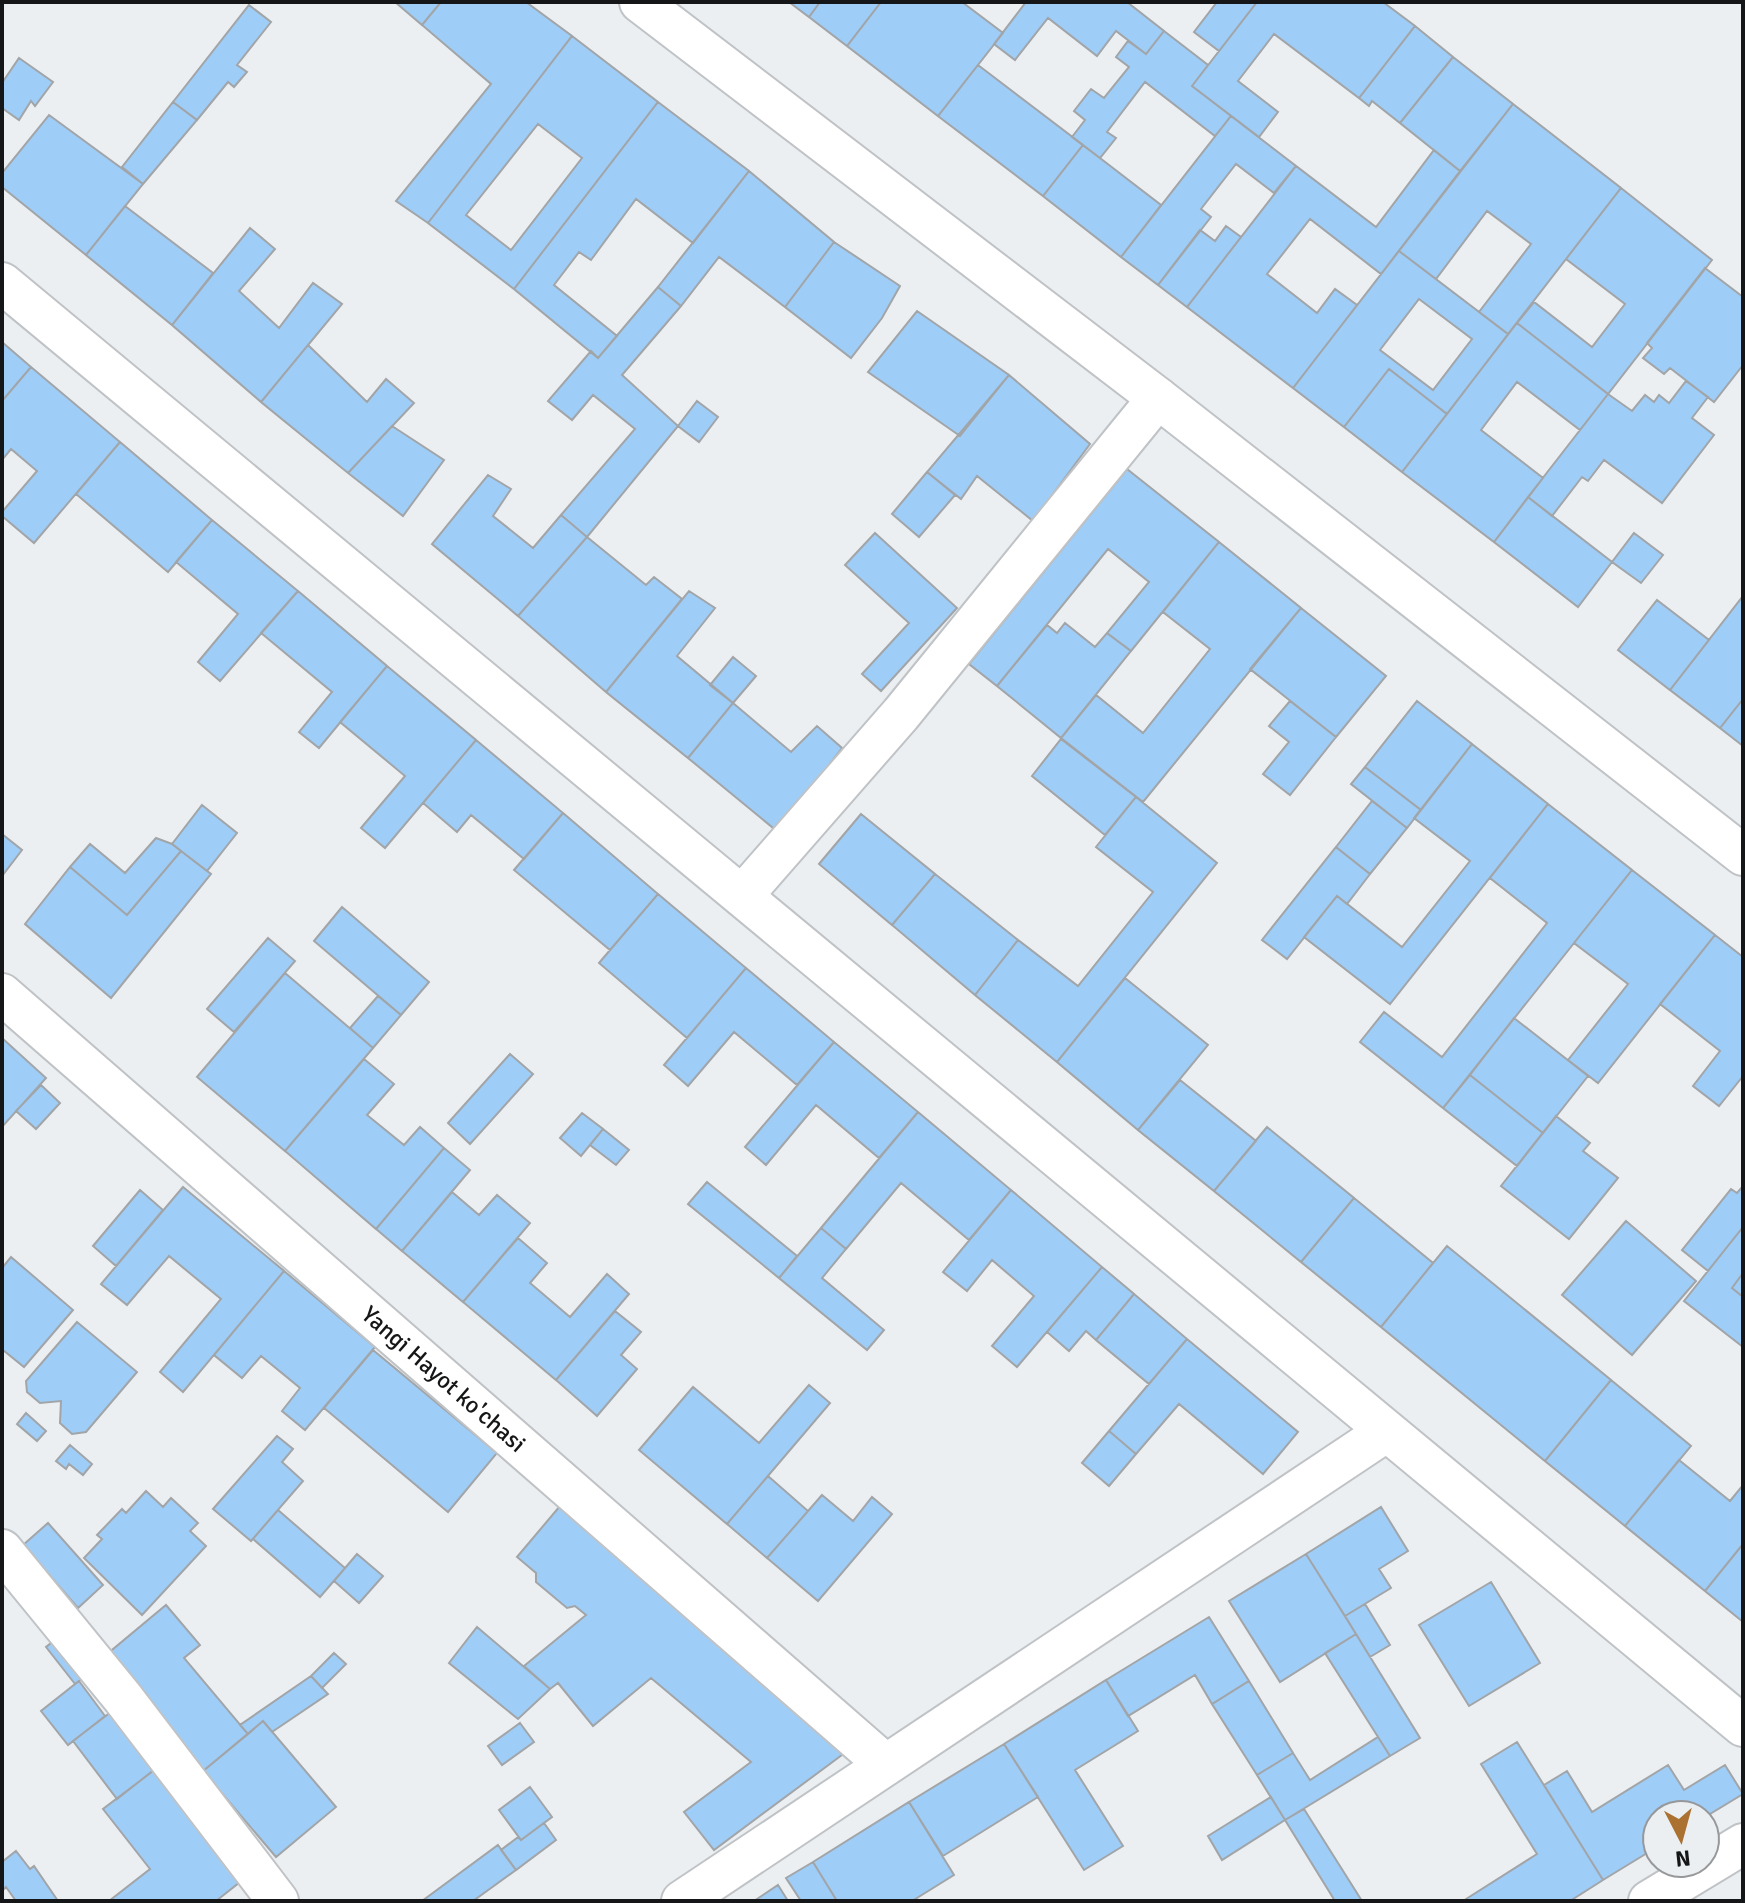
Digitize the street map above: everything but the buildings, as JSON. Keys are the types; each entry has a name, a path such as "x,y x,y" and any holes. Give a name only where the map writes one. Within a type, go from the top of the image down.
{"street":[{"path":"640,2 1158,398 1743,855"},
{"path":"2,283 1384,1433 1743,1726"},
{"path":"742,896 901,714 1158,398"},
{"name":"Yangi Hayot ko'chasi","path":"2,994 885,1764"},
{"path":"682,1901 1384,1433"},
{"path":"2,1550 123,1698 278,1901"},
{"path":"1649,1901 1743,1844"}]}
